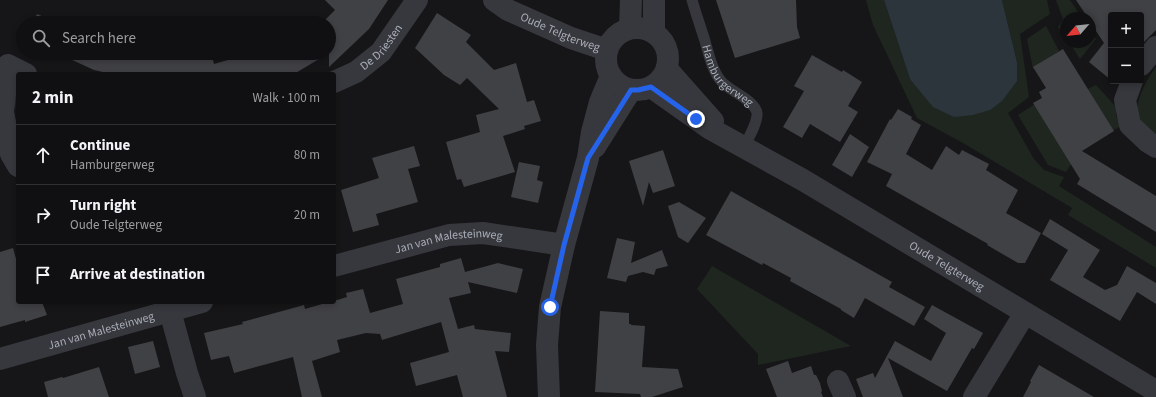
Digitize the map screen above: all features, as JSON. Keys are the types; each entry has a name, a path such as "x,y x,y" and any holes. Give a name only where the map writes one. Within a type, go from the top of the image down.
{"street":[{"name":"De Driesten","path":"336,81 356,72 381,52 417,0"},
{"name":"Oude Telgterweg","path":"494,0 508,10 571,38 607,50"},
{"path":"630,28 631,0"},
{"path":"654,0 654,32"},
{"path":"630,28 642,28 654,32 663,40 668,57 667,69 659,82 641,88 620,85 611,76 607,66 606,56 609,44 618,34 630,28"},
{"path":"1144,61 1156,46"},
{"path":"16,163 11,154 3,112 8,64 22,72"},
{"name":"Oude Telgterweg","path":"667,69 714,123 740,145"},
{"path":"549,397 547,345 550,307 564,245 588,158 592,132 600,102 611,76"},
{"path":"1131,84 1125,100 1130,125 1148,142 1156,147"},
{"name":"Oude Telgterweg","path":"641,88 709,128 803,180 1156,391"},
{"path":"588,158 641,88"},
{"name":"Jan van Malesteinweg","path":"336,265 449,235 483,233 564,245"},
{"name":"Jan van Malesteinweg","path":"0,359 195,304"},
{"path":"170,311 195,397"},
{"path":"974,397 1025,313"}],"lane":[{"name":"Hamburgerweg","path":"692,0 715,73 725,86 752,103 756,108 757,114 755,123 740,145"}],"shaded area":[{"path":"866,0 884,0 910,79 1017,62 1002,0 1047,0 1050,14 1020,34 1029,97 1008,113 1034,159 1044,170 1064,177 1059,186 1156,247 1156,268 1068,215 1072,208 963,143 917,118 873,25"},
{"path":"884,0 1002,0 1017,62 1017,81 1002,101 990,110 973,115 954,117 933,107 910,79"},
{"path":"1056,0 1070,0 1078,12 1060,12"},
{"path":"1046,26 1059,51 1033,69 1027,39"},
{"path":"1073,48 1089,48 1080,59"},
{"path":"1156,67 1156,139 1141,122 1137,109 1144,86"},
{"path":"16,83 16,110 13,91"},
{"path":"1096,85 1116,107 1116,115 1121,126 1110,132 1088,89"},
{"path":"1035,104 1074,160 1066,172 1048,165 1018,115"},
{"path":"712,266 851,346 758,365 758,354 697,289"}],"building":[{"path":"325,0 388,0 369,29 329,67 329,60 336,60 336,16 329,16 335,10"},
{"path":"716,0 796,0 797,27 800,38 735,58"},
{"path":"1076,0 1156,0 1156,30 1144,42 1144,12 1108,12 1108,78 1089,62 1104,43 1096,31 1096,12 1084,12"},
{"path":"437,13 471,35 466,42 494,70 516,63 527,102 534,100 541,121 524,126 525,129 503,136 515,172 464,187 461,179 457,180 446,142 480,132 476,115 499,109 467,78 460,85 444,75 415,48"},
{"path":"1063,49 1114,131 1082,151 1156,196 1156,232 1077,184 1080,179 1033,103 1042,98 1039,92 1046,88 1033,67"},
{"path":"812,55 842,72 843,70 862,82 848,106 858,112 840,142 810,124 802,138 783,127 804,91 794,86"},
{"path":"72,60 213,60 214,64 228,60 317,60 297,72 102,72 94,70"},
{"path":"898,109 912,117 911,119 921,125 906,154 932,170 946,146 959,155 962,150 989,164 986,170 1018,190 1006,213 1041,233 1025,263 1018,263 987,245 988,244 886,186 892,174 867,162 890,119 891,120"},
{"path":"850,134 869,147 852,177 832,165"},
{"path":"414,146 420,166 408,169 418,202 376,214 379,225 353,232 341,190 379,178 372,158"},
{"path":"663,150 675,186 653,193 649,182 643,206 629,161"},
{"path":"519,162 540,166 537,180 543,182 538,203 511,197"},
{"path":"731,191 892,282 889,287 925,307 914,326 865,298 854,318 841,309 790,281 791,278 763,263 762,265 706,235"},
{"path":"679,202 706,218 688,243 678,237 668,206"},
{"path":"1050,219 1100,250 1083,277 1105,290 1117,285 1127,266 1156,283 1156,304 1137,292 1120,321 1050,280 1068,250 1042,234"},
{"path":"617,238 635,242 631,263 662,250 668,266 656,269 654,275 643,272 628,276 626,282 607,278"},
{"path":"13,248 16,259 16,304 43,304 47,315 25,322 25,320 0,327 0,252"},
{"path":"461,258 465,272 498,263 523,269 517,293 468,282 471,293 449,298 458,329 474,325 475,329 511,333 509,352 495,351 507,397 463,397 457,375 416,386 410,363 449,352 441,322 382,340 380,334 366,333 337,340 340,352 312,361 322,397 302,397 293,357 234,373 229,356 211,360 204,333 243,324 242,322 304,305 305,309 322,304 336,304 336,300 347,297 346,293 363,289 370,313 403,304 396,279 440,267 440,264"},
{"path":"932,305 983,333 974,349 972,348 947,391 888,358 903,397 863,397 856,379 873,373 875,378 895,341 931,361 946,333 924,319"},
{"path":"600,311 629,313 629,324 645,326 642,367 678,369 683,387 652,397 641,397 640,394 595,392"},
{"path":"153,341 160,367 135,374 128,347"},
{"path":"788,361 792,373 811,366 814,375 816,375 820,383 823,397 777,397 766,369"},
{"path":"1039,365 1094,397 1023,397"},
{"path":"99,367 109,397 48,397 44,382"}],"route":[{"path":"550,307 564,245 588,158 631,90 651,87 696,119"}]}
